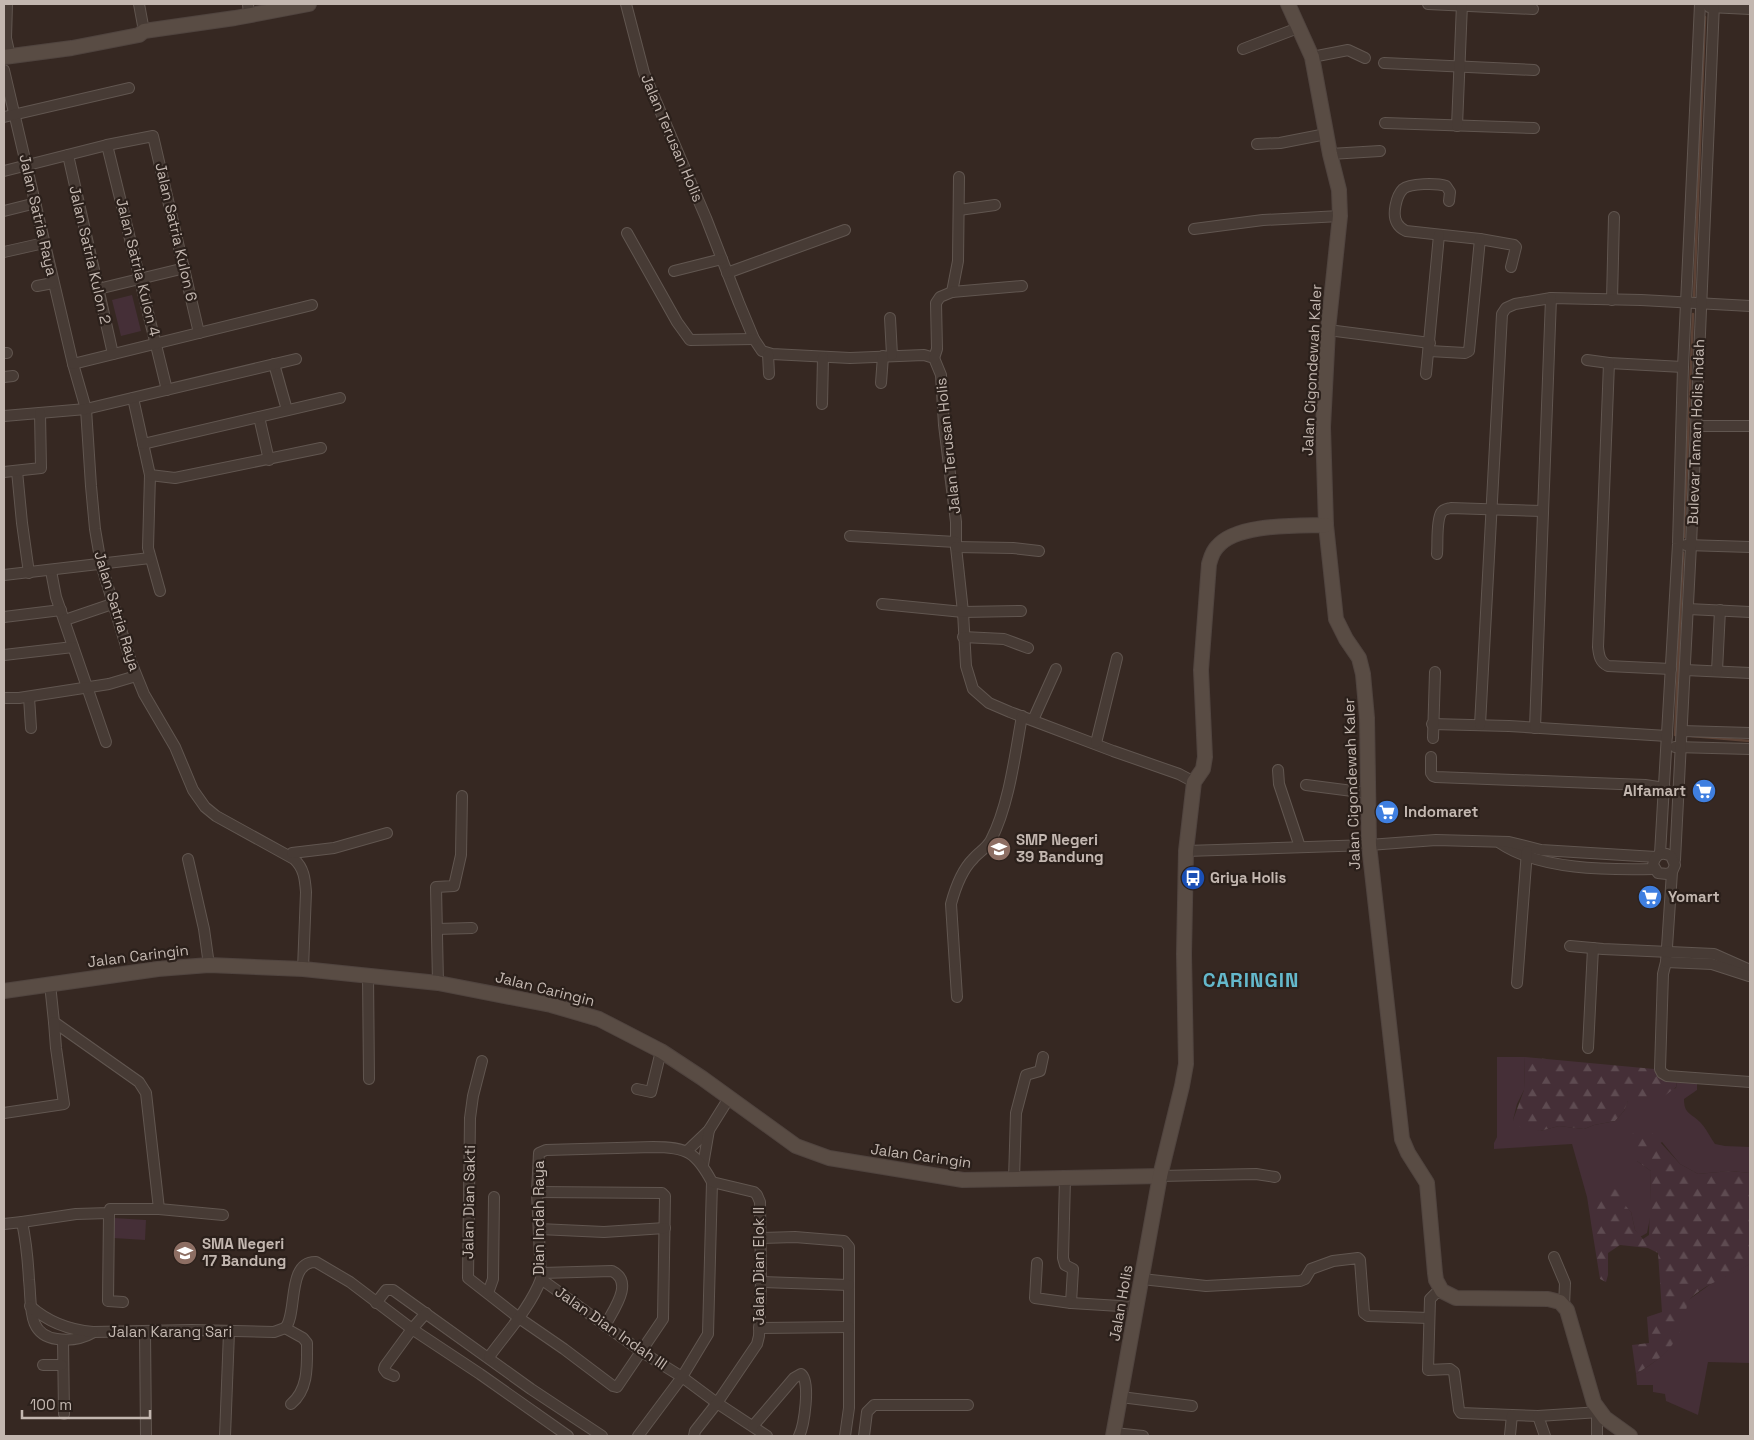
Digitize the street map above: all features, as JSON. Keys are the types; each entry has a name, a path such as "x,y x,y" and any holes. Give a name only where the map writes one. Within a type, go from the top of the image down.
{"main road":[{"path":"7,57 129,37 139,35 144,31 248,9 309,4"},
{"name":"Jalan Cigondewah Kaler","path":"1288,4 1312,57 1330,154 1339,190 1340,216 1328,330 1322,444 1326,525 1336,619 1346,639 1359,658 1363,674 1367,718 1369,845 1400,1128 1408,1153 1428,1183 1435,1273 1436,1280 1442,1291"},
{"name":"Jalan Holis","path":"1113,1434 1160,1176 1186,1064 1184,954 1186,851 1194,782 1203,769 1205,758 1202,670 1209,564 1212,554 1218,545 1226,539 1250,530 1268,527 1326,525"},
{"name":"Jalan Caringin","path":"4,991 165,968 209,965 303,969 438,983 570,1009 599,1019 661,1051 784,1138 804,1150 829,1158 959,1179 1065,1179 1160,1176"},
{"path":"1442,1291 1459,1299 1548,1298 1558,1300 1564,1306 1594,1403 1599,1413 1630,1436"}],"street":[{"path":"7,4 7,57"},
{"path":"139,4 144,31"},
{"name":"Jalan Terusan Holis","path":"626,4 644,73 754,339 762,351 768,354 850,358 924,354 934,358 941,375 943,416 956,522 956,544 963,612 963,637 969,682 973,689 988,702 1113,751 1179,774 1194,782"},
{"path":"1428,4 1533,8"},
{"path":"1456,126 1462,4"},
{"path":"1700,5 1750,9"},
{"name":"Bulevar Taman Holis Indah","path":"1675,860 1671,669 1678,544 1683,367 1700,5"},
{"name":"Bulevar Taman Holis Indah","path":"1658,855 1664,788 1673,745 1682,731 1714,6"},
{"path":"1243,49 1298,28"},
{"path":"1312,57 1348,50 1365,58"},
{"path":"1384,63 1534,70"},
{"name":"Jalan Satria Raya","path":"4,70 73,364 86,409 95,529 101,564 112,604 136,676 144,694 175,747 193,790 205,808 299,863 303,872 306,892 303,969"},
{"path":"4,117 129,88"},
{"path":"1385,123 1534,128"},
{"path":"1257,144 1280,143 1326,134"},
{"name":"Jalan Satria Kulon 6","path":"107,145 148,136 153,136 155,139 199,333"},
{"path":"4,171 107,145"},
{"name":"Jalan Satria Kulon 4","path":"107,145 167,390"},
{"path":"1330,154 1380,151"},
{"name":"Jalan Satria Kulon 2","path":"68,155 113,354"},
{"path":"952,292 958,260 959,177"},
{"path":"1449,201 1449,188 1442,184 1410,186 1403,189 1397,200 1395,217 1400,227 1406,231 1480,239 1515,246 1511,267"},
{"path":"4,211 36,203"},
{"path":"959,210 995,205"},
{"path":"1194,230 1263,220 1340,216"},
{"path":"1612,300 1614,217"},
{"path":"727,273 845,230"},
{"path":"627,233 677,322 690,340 728,341 754,339"},
{"path":"1426,374 1439,235"},
{"path":"1328,330 1465,353 1469,350 1480,239"},
{"path":"4,252 44,243"},
{"path":"674,271 722,259"},
{"path":"98,289 185,268"},
{"path":"37,286 54,283"},
{"path":"934,358 937,339 936,303 940,298 952,292 1022,286"},
{"path":"1480,725 1502,314 1506,308 1515,304 1551,298 1750,306"},
{"path":"1535,728 1551,298"},
{"path":"73,364 312,305"},
{"path":"881,383 887,356 890,318"},
{"path":"768,354 769,374"},
{"path":"822,404 823,357"},
{"path":"4,416 86,409 296,358"},
{"path":"1587,360 1683,367"},
{"path":"1609,363 1600,574 1599,656 1603,663 1616,668 1671,669"},
{"path":"274,364 287,410"},
{"path":"133,398 150,475 148,540 150,558 160,591"},
{"path":"143,444 340,398"},
{"path":"4,472 37,469 41,466 40,413"},
{"path":"259,417 269,460"},
{"path":"1696,426 1750,426"},
{"path":"150,475 175,478 321,448"},
{"path":"17,471 29,573"},
{"path":"1438,554 1439,520 1444,510 1452,508 1543,511"},
{"path":"850,536 1039,550"},
{"path":"1678,544 1750,547"},
{"path":"4,575 150,558"},
{"path":"51,571 73,647 106,742"},
{"path":"4,617 63,615 112,604"},
{"path":"882,604 963,612 1020,611"},
{"path":"1688,609 1750,612"},
{"path":"1717,671 1720,610"},
{"path":"963,637 1004,639 1028,648"},
{"path":"4,655 73,647"},
{"path":"1096,743 1117,658"},
{"path":"1033,720 1056,669"},
{"path":"1685,670 1750,673"},
{"path":"1433,738 1435,672"},
{"path":"6,698 28,697 88,688 136,676"},
{"path":"28,697 31,728"},
{"path":"957,997 951,904 954,892 969,864 986,847 1002,812 1022,716"},
{"path":"1432,724 1626,732 1673,745 1750,749"},
{"path":"1682,731 1750,733"},
{"path":"1430,757 1430,773 1436,777 1645,785 1664,788"},
{"path":"1278,770 1279,784 1300,847"},
{"path":"1306,786 1368,793"},
{"path":"438,983 436,888 454,887 460,859 462,796"},
{"path":"292,853 334,848 387,833"},
{"path":"1186,851 1369,845 1436,840 1499,843 1527,852 1551,863 1609,868 1654,869 1662,875 1672,872"},
{"path":"1527,852 1554,851 1658,855 1666,853 1672,856 1675,860 1672,872 1666,962 1663,974 1659,1064 1662,1073 1667,1076 1750,1082"},
{"path":"1517,983 1527,852"},
{"path":"1654,869 1653,865 1658,855"},
{"path":"188,859 204,929 209,965"},
{"path":"437,928 472,928"},
{"path":"1570,946 1714,954 1750,970"},
{"path":"1588,1048 1593,948"},
{"path":"1666,962 1712,964 1750,976"},
{"path":"368,976 369,1079"},
{"path":"4,1112 64,1104 50,984"},
{"path":"54,1022 144,1087 159,1209"},
{"path":"637,1089 651,1092 661,1051"},
{"path":"1014,1179 1015,1130 1018,1102 1026,1075 1040,1071 1043,1056"},
{"name":"Jalan Dian Sakti","path":"482,1061 473,1096 470,1118 467,1274 469,1280 613,1386 620,1386 642,1352"},
{"path":"638,1436 682,1377 707,1338 709,1330 712,1182 703,1165 687,1151 709,1130 729,1098"},
{"path":"703,1165 709,1130"},
{"name":"Dian Indah Raya","path":"489,1357 537,1291 542,1276 537,1192 538,1155 541,1151 667,1147 687,1151"},
{"path":"1160,1176 1256,1174 1275,1177"},
{"path":"1065,1179 1063,1258 1065,1265 1073,1269 1070,1303"},
{"name":"Jalan Dian Elok II","path":"694,1436 695,1431 717,1403 757,1344 759,1328 761,1282 760,1202 754,1192 712,1182"},
{"path":"537,1192 662,1193 665,1198 664,1316 642,1352"},
{"path":"488,1293 493,1279 494,1197"},
{"path":"123,1302 108,1301 110,1209 159,1209 224,1215"},
{"path":"4,1224 76,1214 109,1213"},
{"name":"Jalan Karang Sari","path":"22,1222 28,1268 30,1306 40,1333 44,1336 63,1340 82,1338 94,1332 145,1330 274,1332 285,1328"},
{"path":"539,1229 604,1232 665,1228"},
{"path":"760,1238 821,1238 846,1242 849,1250 849,1408 845,1436"},
{"path":"1554,1256 1565,1283 1564,1306"},
{"path":"1142,1279 1206,1286 1300,1281 1306,1279 1311,1269 1333,1260 1358,1258 1360,1260 1364,1313 1368,1316 1429,1318"},
{"path":"291,1404 300,1396 305,1382 307,1343 303,1338 285,1328 290,1317 296,1280 302,1268 312,1262 321,1264 350,1282 412,1329 480,1374 567,1436"},
{"path":"1037,1263 1035,1298 1070,1303 1136,1307"},
{"path":"542,1276 612,1271 619,1274 624,1288 605,1326"},
{"name":"Jalan Dian Indah III","path":"542,1276 605,1326 767,1436"},
{"path":"761,1282 849,1285"},
{"path":"376,1303 386,1290 392,1289 531,1389 602,1436"},
{"path":"1442,1291 1430,1298 1428,1370 1450,1369 1454,1372 1461,1413 1538,1416 1599,1413 1596,1436"},
{"path":"30,1306 42,1316 59,1325 78,1331 94,1332"},
{"path":"394,1376 387,1373 384,1369 385,1366 426,1313"},
{"path":"759,1328 849,1327"},
{"path":"145,1330 146,1436"},
{"path":"225,1436 229,1332"},
{"path":"63,1340 64,1414"},
{"path":"43,1365 62,1364"},
{"path":"752,1426 794,1378 801,1374 806,1380 805,1416 799,1436"},
{"path":"1121,1397 1192,1406"},
{"path":"864,1436 867,1412 874,1405 968,1405"},
{"path":"1510,1435 1512,1415"},
{"path":"1538,1416 1545,1436"},
{"path":"646,1426 649,1436"},
{"path":"1113,1434 1143,1436"}],"green space":[{"path":"132,295 141,331 121,336 112,300"},
{"path":"1497,1057 1525,1057 1524,1090 1517,1104 1513,1120 1540,1131 1559,1126 1584,1129 1615,1121 1624,1111 1628,1101 1676,1088 1677,1082 1697,1082 1697,1090 1684,1099 1685,1108 1702,1124 1715,1144 1750,1147 1750,1173 1730,1171 1698,1174 1680,1164 1662,1142 1637,1161 1651,1171 1650,1218 1647,1233 1640,1237 1635,1230 1631,1212 1622,1203 1595,1224 1591,1223 1587,1197 1572,1144 1494,1149 1497,1137"},
{"path":"1525,1057 1654,1069 1658,1075 1677,1082 1676,1087 1658,1101 1628,1101 1624,1111 1615,1121 1584,1129 1559,1126 1540,1131 1522,1129 1513,1120 1524,1090"},
{"path":"1649,1130 1680,1164 1698,1174 1730,1171 1750,1173 1750,1264 1710,1284 1690,1299 1685,1319 1671,1346 1659,1358 1636,1374 1632,1345 1649,1343 1647,1317 1662,1312 1658,1253 1648,1248 1620,1245 1608,1253 1608,1275 1606,1282 1600,1279 1591,1223 1595,1223 1593,1200 1599,1191 1608,1185 1618,1191 1624,1204 1631,1212 1635,1230 1643,1239 1649,1235 1651,1171 1637,1161 1628,1148 1633,1133"},
{"path":"114,1218 146,1220 145,1240 113,1238"},
{"path":"1750,1264 1750,1363 1708,1362 1698,1415 1666,1401 1665,1394 1653,1392 1653,1385 1637,1385 1636,1374 1657,1360 1672,1345 1681,1326 1687,1301 1715,1281"}],"waterway":[{"path":"1694,298 1705,17"},
{"path":"1684,537 1693,314"},
{"path":"1676,735 1683,553"},
{"path":"1692,736 1750,741"}],"place":[{"name":"Alfamart","path":"1704,791"},
{"name":"Indomaret","path":"1387,812"},
{"name":"SMP Negeri 39 Bandung","path":"999,849"},
{"name":"Griya Holis","path":"1193,878"},
{"name":"Yomart","path":"1650,897"},
{"name":"SMA Negeri 17 Bandung","path":"185,1253"}],"district":[{"name":"CARINGIN","path":"1251,980"}]}
